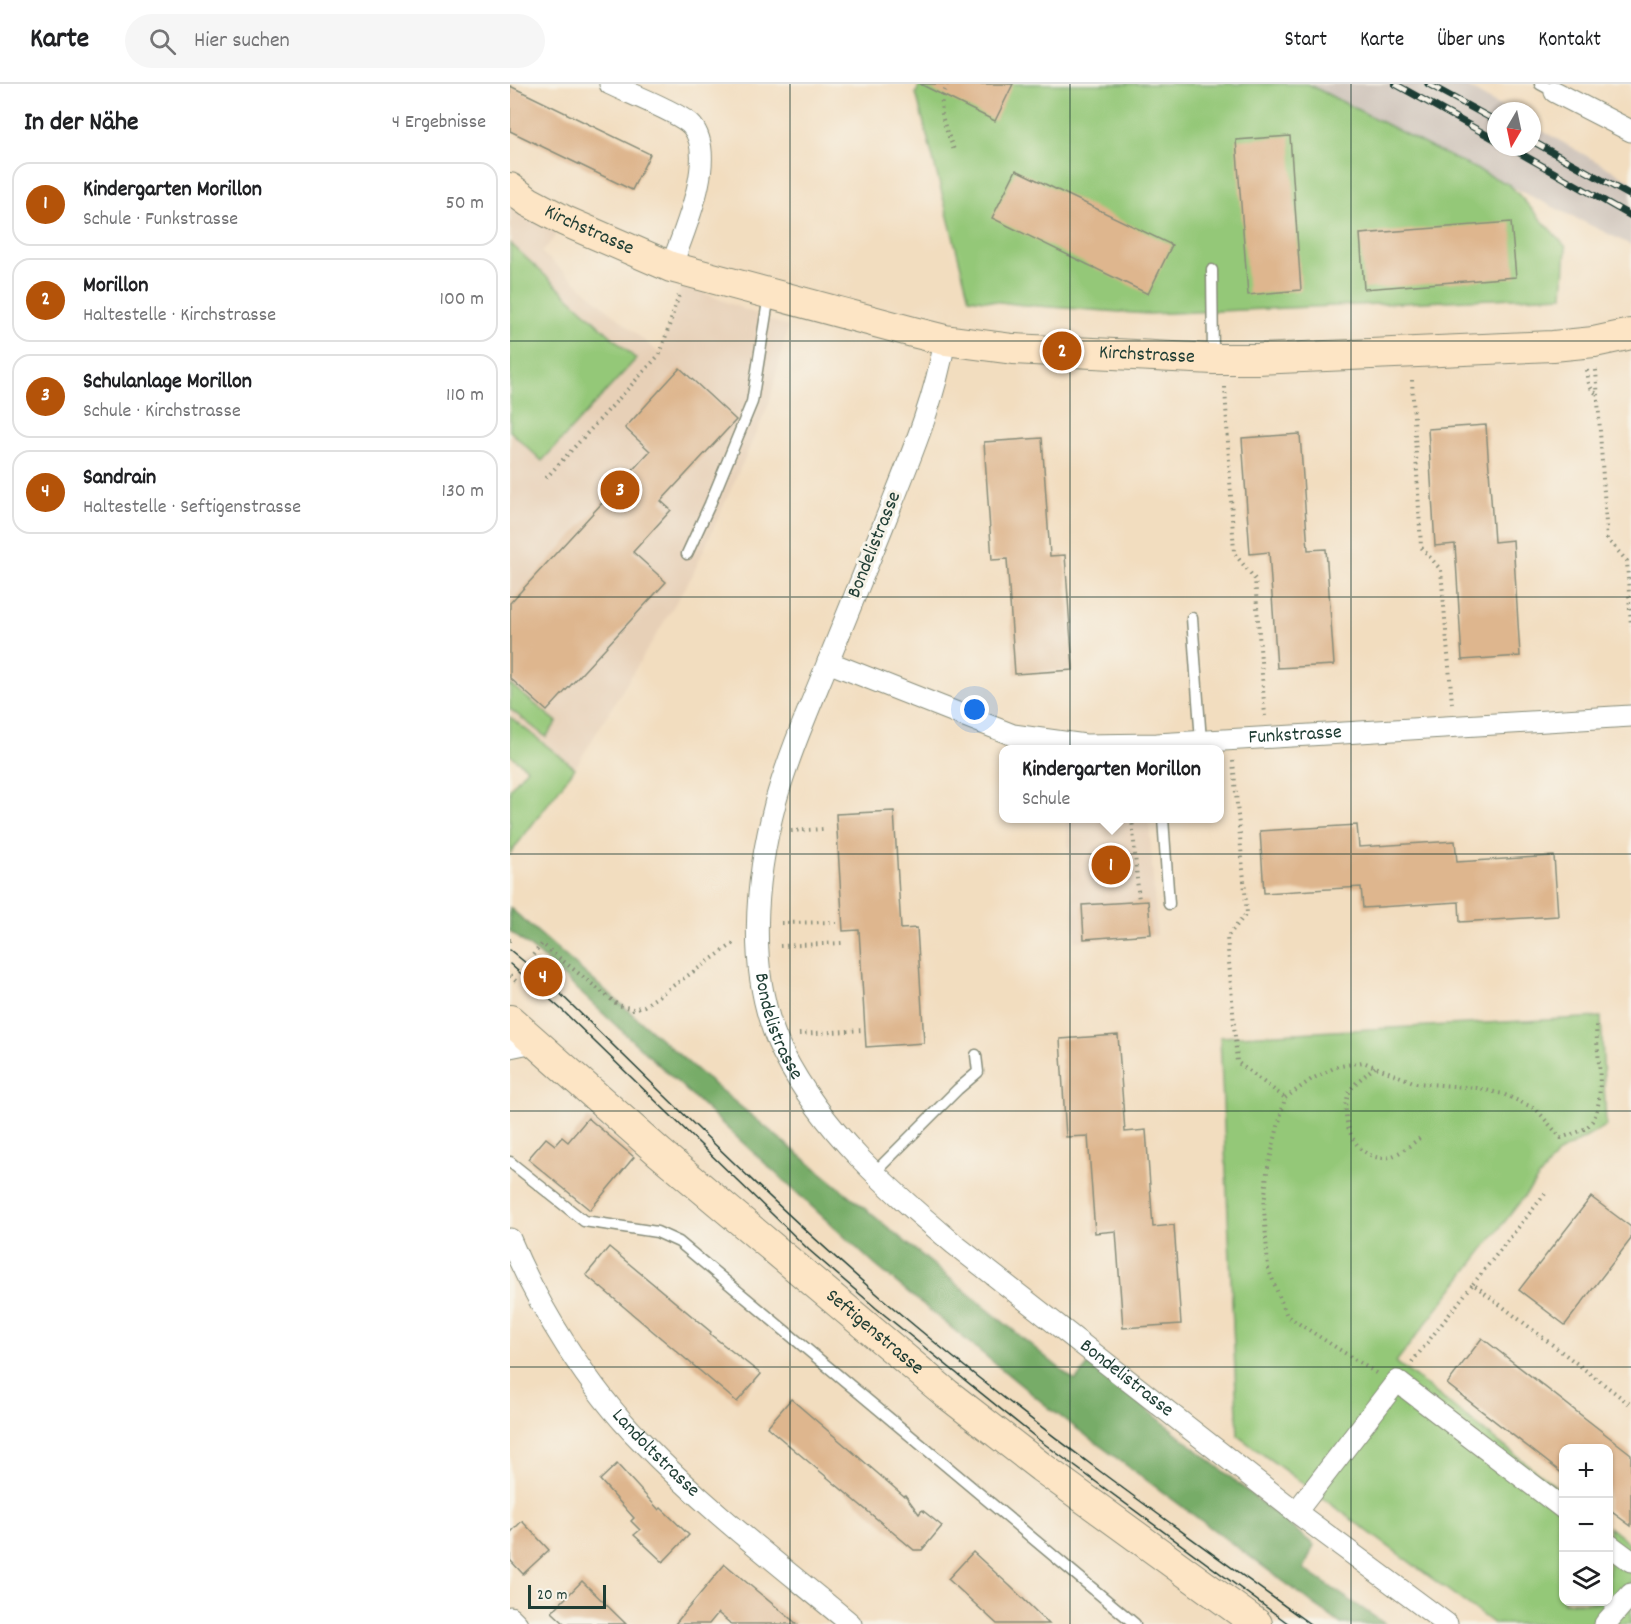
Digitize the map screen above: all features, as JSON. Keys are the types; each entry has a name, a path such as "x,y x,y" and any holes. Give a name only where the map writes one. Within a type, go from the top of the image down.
{"street":[{"path":"610,84 680,117 693,126 700,142 703,156 701,174 680,269"},
{"path":"1547,88 1631,131"},
{"name":"Kirchstrasse","path":"510,188 529,202 565,221 680,269 945,340 1012,349 1219,372 1257,359 1553,346 1594,342 1631,334"},
{"name":"Bondelistrasse","path":"945,340 941,366 922,428 791,756 777,798 760,891 759,937 765,1000 776,1036 792,1069 816,1106 845,1145 873,1174 954,1244 1296,1512 1447,1624"},
{"name":"Funkstrasse","path":"828,662 1013,735 1084,745"},
{"name":"Funkstrasse","path":"1172,745 1232,739 1631,716"},
{"name":"Seftigenstrasse","path":"510,1020 522,1045 660,1153 947,1395 1257,1624"},
{"name":"Landoltstrasse","path":"510,1239 518,1259 563,1341 612,1408 639,1440 695,1493 851,1624"},
{"path":"1296,1512 1397,1381 1559,1506"},
{"path":"1605,1624 1631,1594"},
{"path":"510,1617 517,1624"}],"lane":[{"path":"1212,270 1219,372"},
{"path":"687,554 752,402 769,294"},
{"path":"1192,618 1201,741"},
{"path":"1163,823 1169,904"},
{"path":"873,1174 978,1072 976,1055"},
{"path":"510,1162 584,1221 657,1232 679,1242 1136,1624"}],"path":[{"path":"947,84 942,95 940,115 954,150"},
{"path":"546,478 660,354 680,269"},
{"path":"1587,364 1588,383 1592,391 1598,395"},
{"path":"1219,372 1234,553 1255,579 1266,737"},
{"path":"1596,372 1607,539 1627,561 1631,627"},
{"path":"1412,382 1421,547 1442,570 1454,727"},
{"path":"1232,739 1247,913 1227,937 1238,1062 1285,1098"},
{"path":"1132,823 1139,902"},
{"path":"769,833 823,829"},
{"path":"533,955 542,944 612,1001 633,1009 644,1006 738,941 836,922"},
{"path":"759,937 842,944"},
{"path":"510,976 517,982"},
{"path":"1545,1194 1397,1381 1382,1377 1287,1316 1268,1268 1264,1208 1267,1171 1285,1098 1312,1079 1336,1067 1363,1062 1416,1083 1477,1088 1503,1094 1536,1109 1561,1138 1587,1127 1596,1114 1599,1098 1596,1024"},
{"path":"776,1036 864,1029"},
{"path":"1375,1067 1349,1092 1346,1105 1347,1119 1354,1141 1358,1147 1369,1154 1384,1158 1399,1153 1420,1138"},
{"path":"1473,1284 1631,1405"}],"shaded area":[{"path":"1308,84 1462,84 1493,102 1487,102 1487,156 1541,156 1541,130 1631,181 1631,245 1432,148"},
{"path":"510,198 563,226 542,253 659,353 682,284 788,327 769,404 692,576 575,768 510,715"},
{"path":"1066,823 1149,823 1157,935 1075,941"}],"green space":[{"path":"920,84 1308,84 1510,185 1566,247 1563,296 1148,314 1023,305 969,298 916,93"},
{"path":"510,243 636,359 542,461 510,431"},
{"path":"510,684 557,722 546,737 510,709"},
{"path":"510,717 575,768 510,854 510,789 527,768 510,755"},
{"path":"510,908 707,1079 1075,1381 1090,1363 1314,1545 1304,1569 1385,1624 1341,1624 1049,1408 875,1265 541,956 510,931"},
{"path":"1601,1017 1606,1126 1558,1153 1396,1362 1559,1489 1559,1606 1613,1606 1613,1530 1631,1545 1631,1624 1494,1624 1238,1436 1220,1037"}],"building":[{"path":"920,84 1013,84 995,121"},
{"path":"510,86 650,154 632,190 510,131"},
{"path":"1290,136 1301,290 1248,295 1236,140"},
{"path":"1016,170 1172,245 1148,294 992,218"},
{"path":"1511,222 1516,277 1364,289 1360,234"},
{"path":"680,368 736,420 661,501 671,510 633,552 666,582 547,711 510,678 510,603 650,451 625,428"},
{"path":"1486,425 1494,542 1513,540 1520,656 1462,660 1455,544 1435,546 1428,429"},
{"path":"1300,434 1308,550 1326,549 1334,665 1277,668 1269,552 1250,554 1242,438"},
{"path":"1042,438 1050,556 1065,555 1073,670 1015,674 1007,559 992,560 984,442"},
{"path":"894,811 901,929 917,928 924,1043 866,1047 859,930 843,931 836,814"},
{"path":"1357,825 1359,847 1455,841 1457,862 1554,856 1558,916 1460,922 1459,902 1363,908 1361,887 1264,893 1260,831"},
{"path":"1148,901 1151,934 1084,939 1082,905"},
{"path":"1118,1035 1125,1132 1146,1130 1153,1227 1174,1225 1181,1324 1123,1328 1116,1231 1095,1233 1088,1136 1066,1137 1060,1039"},
{"path":"588,1118 634,1157 590,1210 528,1159 546,1138 555,1145 562,1137 568,1142"},
{"path":"1591,1197 1631,1227 1631,1239 1565,1325 1519,1290"},
{"path":"609,1247 711,1332 710,1334 761,1374 737,1402 586,1275"},
{"path":"1482,1338 1631,1454 1631,1526 1613,1513 1613,1444 1559,1444 1559,1471 1447,1384"},
{"path":"791,1399 905,1495 919,1514 922,1510 942,1526 922,1550 914,1550 767,1427"},
{"path":"617,1464 659,1510 661,1508 689,1535 663,1562 634,1535 640,1530 631,1521 634,1518 600,1480"},
{"path":"522,1521 549,1550 523,1574 510,1560 510,1533"},
{"path":"973,1552 1049,1624 997,1624 948,1579"},
{"path":"725,1564 797,1624 731,1624 718,1613 709,1624 675,1624"},
{"path":"582,1581 626,1624 565,1624 552,1612"}],"tram line":[{"path":"510,950 543,977 754,1182 840,1261 935,1343 1040,1426 1310,1624"},
{"path":"510,964 562,1010 809,1250 876,1308 1039,1440 1289,1624"}],"railway":[{"path":"1395,84 1487,135"},
{"path":"1428,84 1487,116"},
{"path":"1541,146 1631,196"},
{"path":"1525,156 1631,216"}],"place":[{"name":"Morillon","path":"1062,351"},
{"name":"Schulanlage Morillon","path":"620,490"},
{"name":"Kindergarten Morillon","path":"1111,865"},
{"name":"Sandrain","path":"543,977"}]}
